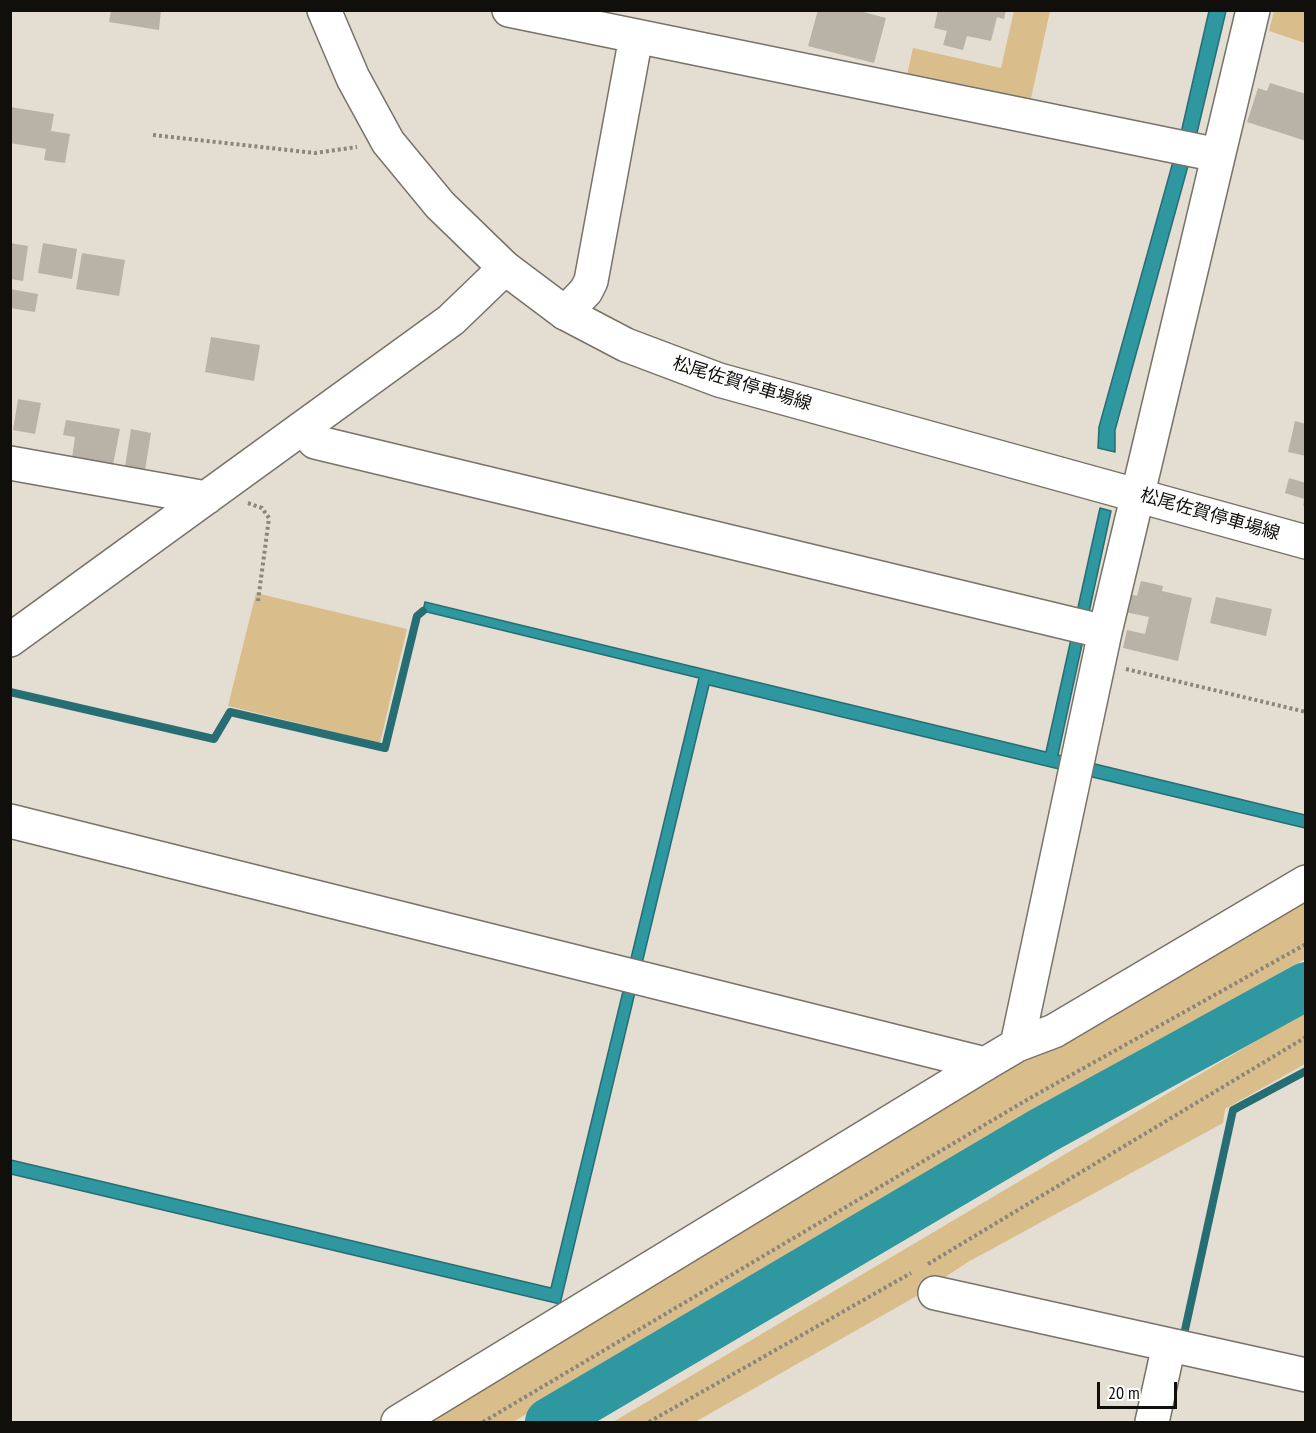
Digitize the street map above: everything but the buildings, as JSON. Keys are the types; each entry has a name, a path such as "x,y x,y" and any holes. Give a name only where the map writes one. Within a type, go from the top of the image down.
{"street":[{"name":"松尾佐賀停車場線","path":"324,10 353,78 388,142 440,205 505,268 566,313 626,345 719,380 1305,542"},
{"path":"509,10 636,38 1211,153"},
{"path":"1017,1045 1077,766 1092,636 1137,495 1211,153 1253,10"},
{"path":"566,313 586,291 591,281 636,38"},
{"path":"10,640 451,320 505,268"},
{"path":"302,428 315,442 1092,636"},
{"path":"10,463 206,498"},
{"path":"10,821 985,1064"},
{"path":"398,1422 985,1064 1017,1045 1054,1031 1305,882"},
{"path":"925,1277 1169,1345 1305,1375"},
{"path":"1152,1422 1169,1345"}],"path":[{"path":"153,135 315,153 388,142"},
{"path":"206,498 236,498 262,508 269,518 258,600"},
{"path":"1092,636 1305,712"},
{"path":"483,1422 1030,1098 1305,944"},
{"path":"649,1422 925,1277 1305,1037"}],"shaded area":[{"path":"1014,11 1050,11 1030,103 907,75 913,48 1001,68"},
{"path":"1274,11 1305,11 1305,43 1269,31"},
{"path":"256,593 407,629 380,743 228,706"},
{"path":"1305,898 1305,959 1046,1104 513,1422 423,1422 1022,1062"},
{"path":"1305,1012 1305,1064 1225,1109 1223,1123 968,1262 915,1297 695,1422 613,1422"}],"water":[{"path":"1209,11 1226,11 1196,137 1115,430 1115,452 1098,448 1099,427 1181,133"},
{"path":"1100,508 1111,511 1058,755 1305,815 1305,828 709,685 560,1304 11,1174 11,1160 551,1288 699,678 423,611 425,602 1046,752"}],"waterway":[{"path":"10,692 214,739 230,712 385,748 417,616 423,611"},
{"path":"549,1422 1044,1130 1306,986"},
{"path":"1183,1339 1233,1110 1306,1071"}]}
